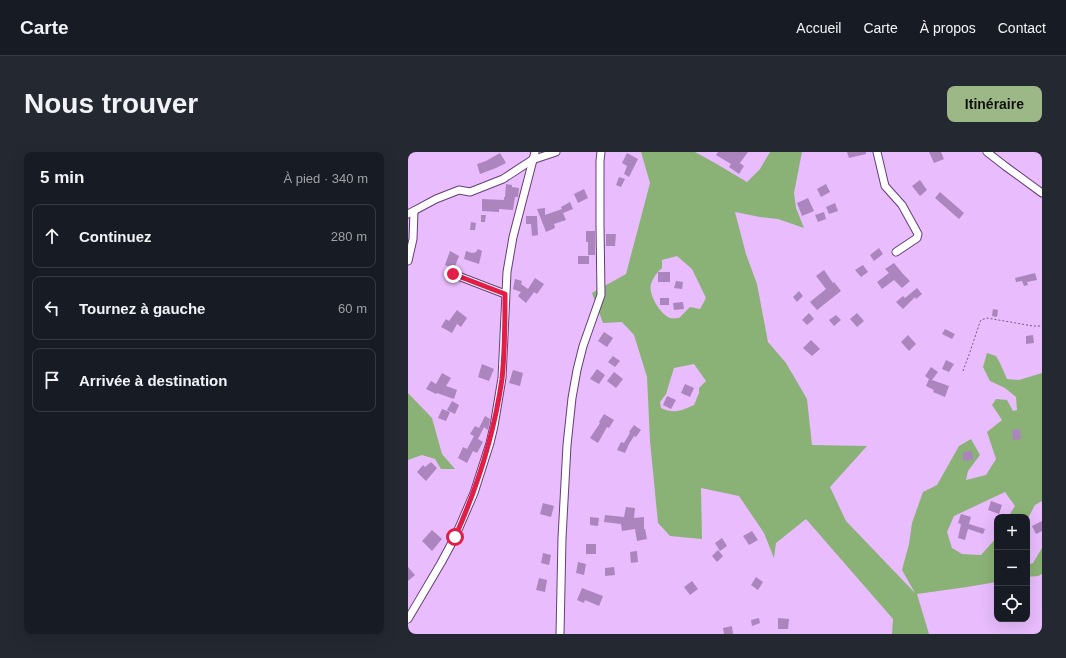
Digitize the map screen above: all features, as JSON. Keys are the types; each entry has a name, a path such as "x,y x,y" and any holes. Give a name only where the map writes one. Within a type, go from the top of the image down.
{"street":[{"path":"408,620 455,537 472,499 494,426 502,378 507,272 513,237 535,152"},
{"path":"408,261 413,239 411,213 436,199 459,190 470,192 503,179 532,160 556,152"},
{"path":"560,634 562,538 567,445 572,398 583,346 601,294 600,161 602,152"},
{"path":"877,152 885,186 902,205 918,234 917,238 896,252"},
{"path":"987,152 1042,193"},
{"path":"453,274 505,294"}],"path":[{"path":"963,371 981,320 987,318 1033,326 1042,326"}],"green space":[{"path":"641,152 695,152 747,182 760,169 770,152 802,152 794,193 796,208 804,228 778,219 735,212 746,254 757,284 768,342 786,363 807,399 812,445 867,446 830,487 846,521 915,593 902,570 909,544 912,523 923,492 937,485 959,446 971,439 980,455 968,471 966,480 986,475 996,459 987,432 1002,420 992,405 996,399 1007,400 1013,411 1017,410 1016,397 1005,388 990,381 983,367 987,353 996,356 1007,379 1019,380 1042,373 1042,501 1035,505 1030,514 1010,514 1015,506 1005,492 954,516 947,532 952,548 962,554 981,555 994,540 994,582 917,594 929,634 892,634 893,619 806,519 776,543 774,558 764,533 739,496 701,488 702,539 670,536 658,523 650,441 647,377 634,335 622,322 603,323 592,293 626,274 650,183","holes":["677,256 692,269 706,298 700,309 690,307 679,318 670,318 662,312 651,293 651,284 654,277 662,268 662,260","694,364 706,381 699,388 699,393 694,405 678,411 670,411 661,408 660,402 666,394 674,368"]},
{"path":"408,393 432,418 442,454 455,469 441,469 435,459 422,455 408,460"},
{"path":"1042,548 1042,574 1030,577 1030,564 1033,563"}],"building":[{"path":"718,152 748,152 740,163 744,166 739,174 729,167 731,164 716,155"},
{"path":"847,152 866,152 866,154 849,158"},
{"path":"929,152 941,152 944,159 934,163"},
{"path":"500,153 506,163 480,174 477,164"},
{"path":"627,153 638,159 629,177 624,174 627,166 622,163"},
{"path":"619,177 625,179 621,187 616,185"},
{"path":"920,180 927,190 920,196 912,186"},
{"path":"506,184 519,188 518,197 515,197 513,210 499,209 499,212 482,211 482,199 504,200"},
{"path":"826,184 830,192 821,197 817,189"},
{"path":"584,189 588,198 578,203 574,194"},
{"path":"940,192 964,213 959,219 935,198"},
{"path":"808,198 814,211 802,216 797,203"},
{"path":"570,202 573,209 563,213 566,220 554,224 555,228 546,232 537,209 545,208 545,215 562,209 561,207"},
{"path":"835,203 838,211 829,214 826,207"},
{"path":"824,212 826,219 818,222 815,215"},
{"path":"481,215 486,215 485,222 481,222"},
{"path":"526,216 537,216 538,235 532,236 531,224 526,224"},
{"path":"471,222 476,223 475,230 470,230"},
{"path":"586,231 595,231 595,255 588,255"},
{"path":"606,234 616,234 615,246 606,246"},
{"path":"879,248 883,254 874,261 870,255"},
{"path":"478,249 482,251 479,264 464,259 466,251 472,253 476,252"},
{"path":"450,251 459,256 454,269 445,265"},
{"path":"578,256 589,256 589,264 578,264"},
{"path":"894,263 910,281 902,288 894,280 882,289 877,282 889,273 885,269"},
{"path":"863,265 868,272 861,277 855,270"},
{"path":"824,270 841,291 817,310 810,302 826,289 816,276"},
{"path":"658,272 670,272 670,282 658,282"},
{"path":"1035,273 1037,280 1027,282 1028,285 1024,286 1022,281 1016,282 1015,278"},
{"path":"535,278 544,284 537,294 534,292 526,303 518,296 521,292 513,289 515,279 522,281 521,284 528,289"},
{"path":"676,281 683,282 682,289 674,288"},
{"path":"917,288 922,294 916,299 915,297 903,309 896,302 903,296 905,298"},
{"path":"799,291 803,296 797,302 793,297"},
{"path":"660,298 669,298 669,305 660,305"},
{"path":"683,302 684,309 674,310 673,303"},
{"path":"993,309 998,310 997,317 992,316"},
{"path":"457,310 467,318 461,327 457,324 452,333 441,327 446,319 449,321"},
{"path":"809,313 814,319 807,325 802,320"},
{"path":"857,313 864,321 857,327 850,319"},
{"path":"836,315 841,320 834,326 829,320"},
{"path":"945,329 955,334 952,339 942,334"},
{"path":"604,332 613,338 607,347 598,341"},
{"path":"908,335 916,344 909,351 901,342"},
{"path":"1033,335 1034,343 1026,344 1026,336"},
{"path":"811,340 820,349 812,356 803,348"},
{"path":"613,356 620,361 615,367 608,362"},
{"path":"946,360 954,364 949,372 942,369"},
{"path":"482,364 494,369 489,381 478,377"},
{"path":"931,367 938,372 932,380 949,386 945,397 933,392 934,390 926,386 929,379 925,376"},
{"path":"597,369 605,375 599,384 590,379"},
{"path":"513,370 523,373 520,386 509,383"},
{"path":"614,372 623,379 616,388 607,381"},
{"path":"442,373 451,378 446,386 457,390 454,399 437,393 436,394 426,389 431,381 436,384"},
{"path":"685,384 694,388 690,397 681,393"},
{"path":"667,396 676,400 671,409 663,405"},
{"path":"452,401 459,405 455,414 447,410"},
{"path":"442,409 450,412 446,421 438,418"},
{"path":"604,414 614,420 609,428 607,427 598,443 590,438"},
{"path":"485,416 490,419 488,430 484,427 478,439 483,442 477,453 473,451 467,463 458,458 463,447 467,449 474,436 470,434 475,426 479,428"},
{"path":"634,425 641,430 636,437 634,436 625,453 617,450 621,442 624,443"},
{"path":"1020,429 1021,439 1013,440 1012,430"},
{"path":"972,451 973,460 963,461 963,452"},
{"path":"431,462 437,468 426,481 417,472 423,465 425,467"},
{"path":"991,501 1002,505 999,514 988,510"},
{"path":"543,503 554,506 551,517 540,514"},
{"path":"626,507 635,508 634,518 644,517 644,529 647,539 637,541 635,529 622,531 621,524 604,522 605,515 624,517"},
{"path":"961,514 971,517 969,524 985,529 983,534 968,529 965,540 958,538 961,524 958,523"},
{"path":"590,517 599,518 598,526 590,525"},
{"path":"1042,521 1042,531 1036,534 1032,526"},
{"path":"432,530 442,539 432,551 422,541"},
{"path":"752,531 758,540 749,545 743,536"},
{"path":"722,538 727,546 720,551 715,543"},
{"path":"586,544 596,544 596,554 586,554"},
{"path":"718,550 723,556 717,562 712,556"},
{"path":"637,551 638,562 631,563 630,552"},
{"path":"543,553 551,555 549,565 541,563"},
{"path":"578,562 586,564 584,575 576,573"},
{"path":"408,567 415,575 408,581"},
{"path":"614,567 615,575 605,576 605,568"},
{"path":"756,577 763,582 758,590 751,585"},
{"path":"539,578 547,580 545,592 536,590"},
{"path":"692,581 698,589 690,595 684,587"},
{"path":"582,588 603,596 599,606 585,600 584,603 577,600"},
{"path":"759,618 760,623 752,626 751,620"},
{"path":"778,618 789,619 788,629 778,629"},
{"path":"732,626 733,634 724,634 723,628"}],"route":[{"path":"453,274 505,294 502,378 494,426 474,493 455,537"}]}
